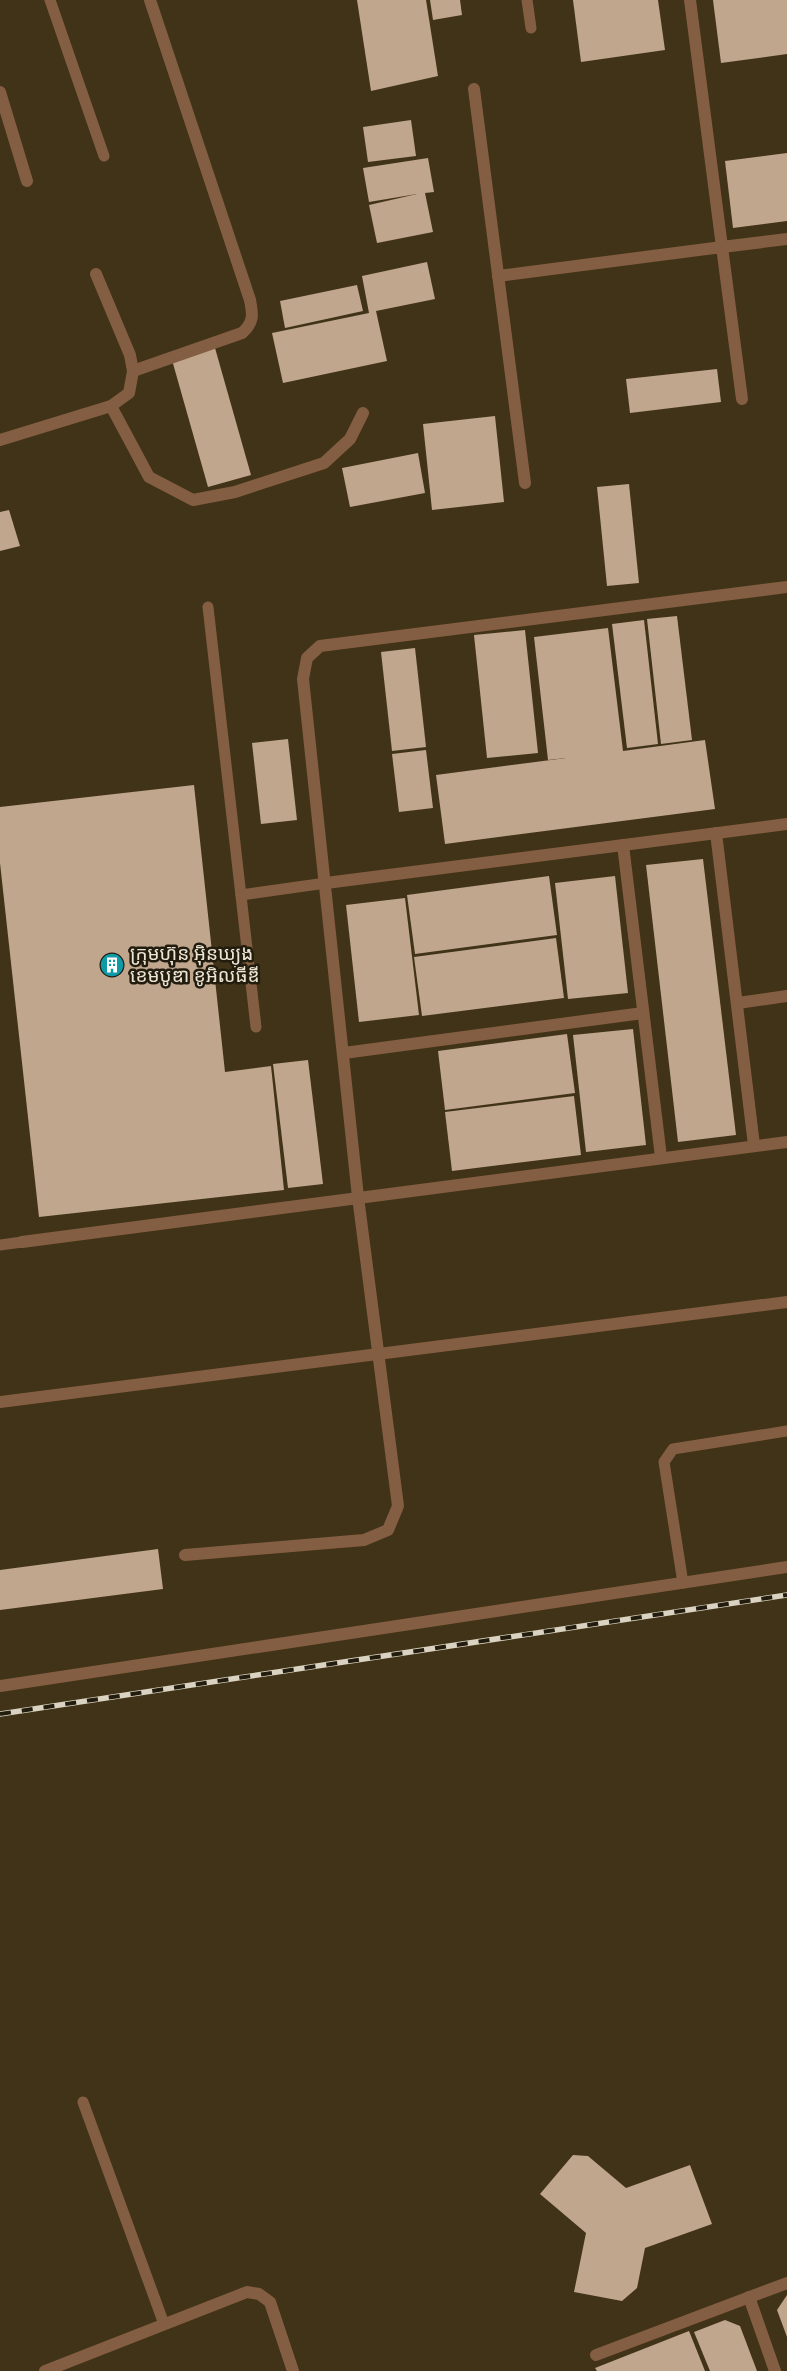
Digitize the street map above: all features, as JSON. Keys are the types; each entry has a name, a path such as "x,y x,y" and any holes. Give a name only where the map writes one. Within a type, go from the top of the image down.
{"street":[{"path":"133,371 242,333 251,325 253,316 250,300 150,0"},
{"path":"690,0 742,399"},
{"path":"474,89 525,483"},
{"path":"0,92 27,180"},
{"path":"498,276 787,239"},
{"path":"0,440 111,406 129,393 133,371 130,355 96,274"},
{"path":"111,406 149,477 193,500 235,492 324,463 350,439 363,413"},
{"path":"185,1555 364,1540 388,1530 398,1506 380,1354 358,1197 303,679 307,658 320,646 787,587"},
{"path":"326,883 787,824"},
{"path":"716,833 754,1145"},
{"path":"623,845 661,1157"},
{"path":"738,1003 787,996"},
{"path":"344,1053 643,1013"},
{"path":"22,1242 787,1142"},
{"path":"0,1402 787,1302"},
{"path":"0,1686 787,1567"},
{"path":"596,2355 787,2283"},
{"path":"45,2371 246,2292 259,2294 270,2302 293,2371"},
{"path":"749,2297 774,2371"}],"lane":[{"path":"50,0 104,156"},
{"path":"527,0 531,28"},
{"path":"208,607 256,1027"},
{"path":"241,896 326,883"},
{"path":"0,1245 22,1242"},
{"path":"683,1582 664,1462 673,1449 787,1431"},
{"path":"83,2102 164,2324"}],"building":[{"path":"357,0 426,0 438,76 371,91"},
{"path":"430,0 460,0 462,15 433,20"},
{"path":"573,0 658,0 665,50 581,62"},
{"path":"713,0 787,0 787,54 721,63"},
{"path":"411,120 416,156 368,162 363,127"},
{"path":"787,153 787,221 733,228 725,161"},
{"path":"428,158 434,192 425,193 433,232 377,243 369,205 417,194 369,202 363,168"},
{"path":"427,262 435,299 376,311 387,361 283,383 272,333 369,313 362,276"},
{"path":"357,285 363,311 285,328 280,301"},
{"path":"215,348 251,475 208,487 172,360"},
{"path":"717,369 721,402 630,413 626,379"},
{"path":"495,416 504,502 432,510 423,424"},
{"path":"418,453 425,493 350,507 342,468"},
{"path":"629,484 639,583 607,586 597,487"},
{"path":"9,510 20,546 0,551 0,512"},
{"path":"677,616 692,740 661,744 647,619"},
{"path":"644,620 658,744 627,748 612,624"},
{"path":"608,628 623,751 705,740 715,809 445,844 436,775 566,758 548,760 534,637"},
{"path":"525,630 538,753 487,758 474,635"},
{"path":"415,648 426,747 392,751 381,652"},
{"path":"288,739 297,820 261,824 252,743"},
{"path":"426,750 433,808 399,812 392,754"},
{"name":"ក្រុមហ៊ុន អ៊ិនឃ្យុង ខេមបូឌា ខូអិលធីឌី","path":"194,785 225,1072 271,1066 284,1190 39,1217 0,863 0,807"},
{"path":"703,859 736,1135 678,1142 646,865"},
{"path":"549,876 557,935 415,954 407,895"},
{"path":"615,876 628,993 568,999 555,883"},
{"path":"405,898 419,1015 359,1022 346,905"},
{"path":"556,938 564,998 422,1016 414,957"},
{"path":"633,1029 646,1145 586,1152 573,1035"},
{"path":"567,1034 575,1093 445,1110 438,1051"},
{"path":"308,1060 323,1184 288,1188 273,1064"},
{"path":"574,1096 581,1155 452,1171 445,1112"},
{"path":"158,1549 163,1589 0,1610 0,1570"},
{"path":"573,2155 588,2156 626,2188 690,2165 712,2224 645,2248 637,2288 622,2301 574,2292 586,2233 540,2194"},
{"path":"787,2295 787,2337 777,2310"},
{"path":"725,2320 740,2326 757,2371 710,2371 694,2332"},
{"path":"689,2331 705,2371 597,2371 595,2368"}],"railway":[{"path":"0,1714 787,1595"}],"place":[{"name":"ក្រុមហ៊ុន អ៊ិនឃ្យុង ខេមបូឌា ខូអិលធីឌី","path":"112,965"}]}
